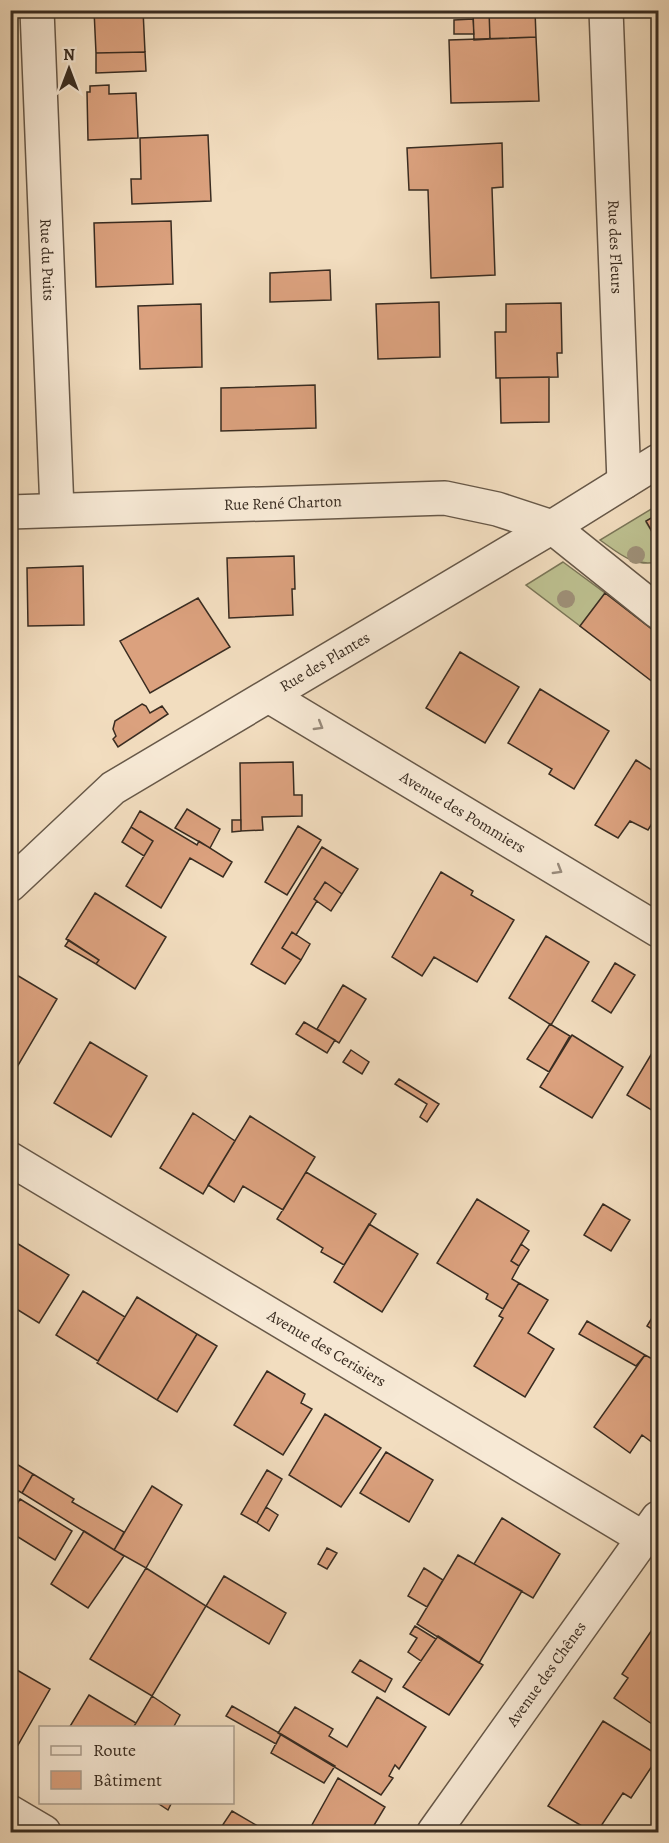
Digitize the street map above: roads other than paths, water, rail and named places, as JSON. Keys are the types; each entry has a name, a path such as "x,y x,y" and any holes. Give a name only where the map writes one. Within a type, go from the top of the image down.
{"street":[{"name":"Rue du Puits","path":"37,10 57,510"},
{"name":"Rue des Fleurs","path":"606,10 624,482"},
{"name":"Rue des Plantes","path":"10,885 113,788 552,527 658,461"},
{"name":"Rue René Charton","path":"10,512 445,498 497,509 552,527"},
{"path":"552,527 655,603"},
{"name":"Avenue des Pommiers","path":"269,696 658,930"},
{"name":"Avenue des Cerisiers","path":"10,1159 651,1528"},
{"name":"Avenue des Chênes","path":"434,1833 651,1528"},
{"path":"10,1812 44,1833"}]}
